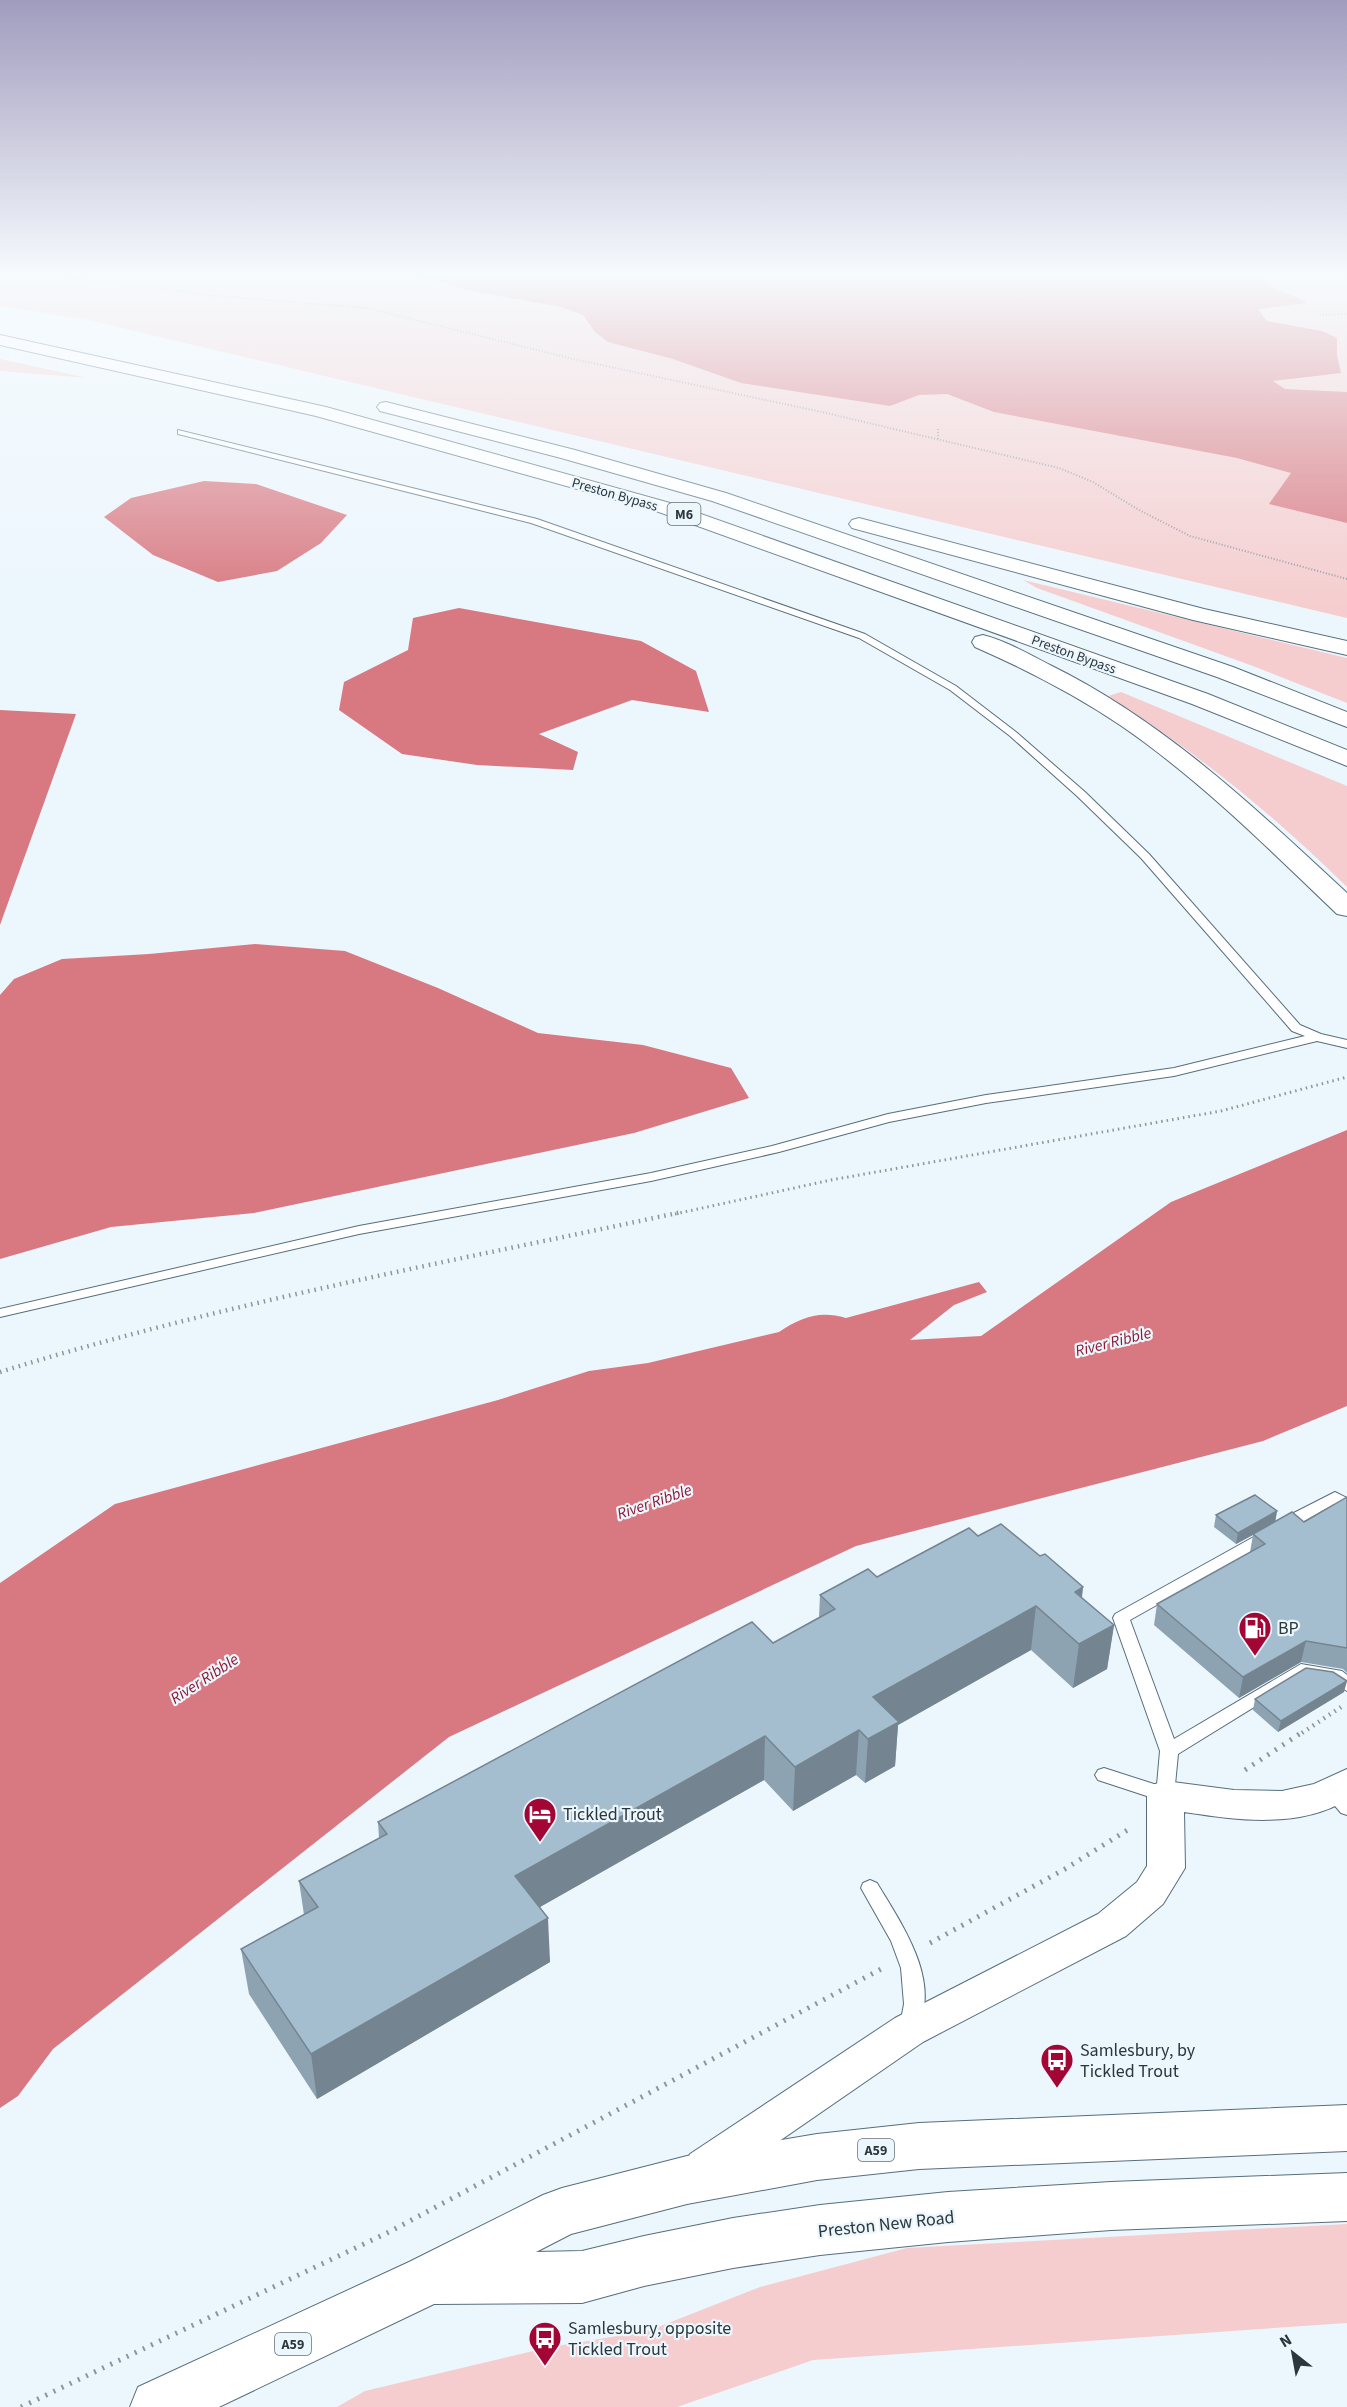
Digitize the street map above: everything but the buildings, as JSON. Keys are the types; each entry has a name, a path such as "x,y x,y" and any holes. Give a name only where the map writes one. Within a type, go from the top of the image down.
{"highway":[{"name":"Preston Bypass","path":"199,384 320,411 663,507 1200,699 1347,759"},
{"path":"282,384 332,395"},
{"path":"202,385 705,538 948,627 1019,658 1100,701 1146,732 1260,827 1347,908"},
{"name":"Preston Bypass","path":"367,403 557,451 719,497 1225,672 1347,720"},
{"path":"719,497 835,518 1201,615 1347,648"},
{"name":"Preston New Road","path":"158,2407 428,2280 562,2212 687,2180 817,2157 920,2146 1347,2128"},
{"name":"Preston New Road","path":"428,2280 582,2277 733,2243 820,2230 948,2217 1111,2206 1347,2197"}],"street":[{"path":"1165,1795 1242,1806 1290,1804 1342,1795"},
{"name":"Preston New Road","path":"687,2180 909,2030 1112,1924 1150,1893 1166,1868 1165,1795"}],"lane":[{"path":"181,432 534,521 862,636 953,688 1022,742 1145,856 1296,1028 1317,1037 1347,1044"},
{"path":"0,1313 359,1230 651,1177 774,1149 888,1118 986,1099 1174,1072 1317,1037"},
{"path":"1104,1775 1165,1795 1169,1751 1121,1618 1335,1497 1347,1506"},
{"path":"1169,1751 1301,1670 1336,1676 1347,1684"},
{"path":"870,1888 909,1954 914,1975 915,2004 909,2030"}],"path":[{"path":"689,384 1059,468 1093,482 1139,510 1190,536 1347,579"},
{"path":"938,429 938,439"},
{"path":"0,1372 71,1350 317,1291 831,1180 1221,1111 1347,1077"},
{"path":"1240,1771 1250,1768 1347,1704"},
{"path":"21,2407 389,2232 909,1954 1065,1869 1125,1832 1165,1795"}],"shaded area":[{"path":"360,384 1347,384 1347,618"},
{"path":"1023,580 1347,658 1347,703 1253,666 1037,588"},
{"path":"1121,692 1347,786 1347,887 1233,785 1172,739 1108,696"},
{"path":"1347,2224 1347,2323 813,2360 677,2407 337,2407 365,2391 550,2347 648,2331 760,2287 907,2248"}],"water":[{"path":"750,384 1278,384 1285,389 1347,392 1347,523 1269,504 1291,473 1237,458 994,412 947,394 919,395 890,406"},
{"path":"204,481 256,484 347,515 321,543 277,571 218,582 153,555 104,517 131,498"},
{"path":"459,608 641,641 696,671 709,712 632,700 539,734 578,752 573,770 477,765 402,754 339,710 344,682 408,650 413,618"},
{"path":"0,710 76,714 0,925"},
{"path":"255,944 345,951 438,988 538,1033 643,1045 731,1068 749,1098 634,1133 254,1213 111,1227 0,1259 0,995 14,979 62,959"},
{"name":"River Ribble","path":"1347,1130 1347,1406 1263,1441 856,1546 449,1737 53,2049 18,2096 0,2108 0,1583 115,1504 498,1400 589,1371 648,1363 779,1332 811,1316 828,1315 846,1318 979,1282 987,1292 954,1305 910,1340 981,1336 1171,1202"}],"place":[{"name":"BP","path":"1255,1657"},
{"name":"Tickled Trout","path":"540,1843"},
{"name":"Samlesbury, by Tickled Trout","path":"1057,2089"},
{"name":"Samlesbury, opposite Tickled Trout","path":"545,2367"}]}
